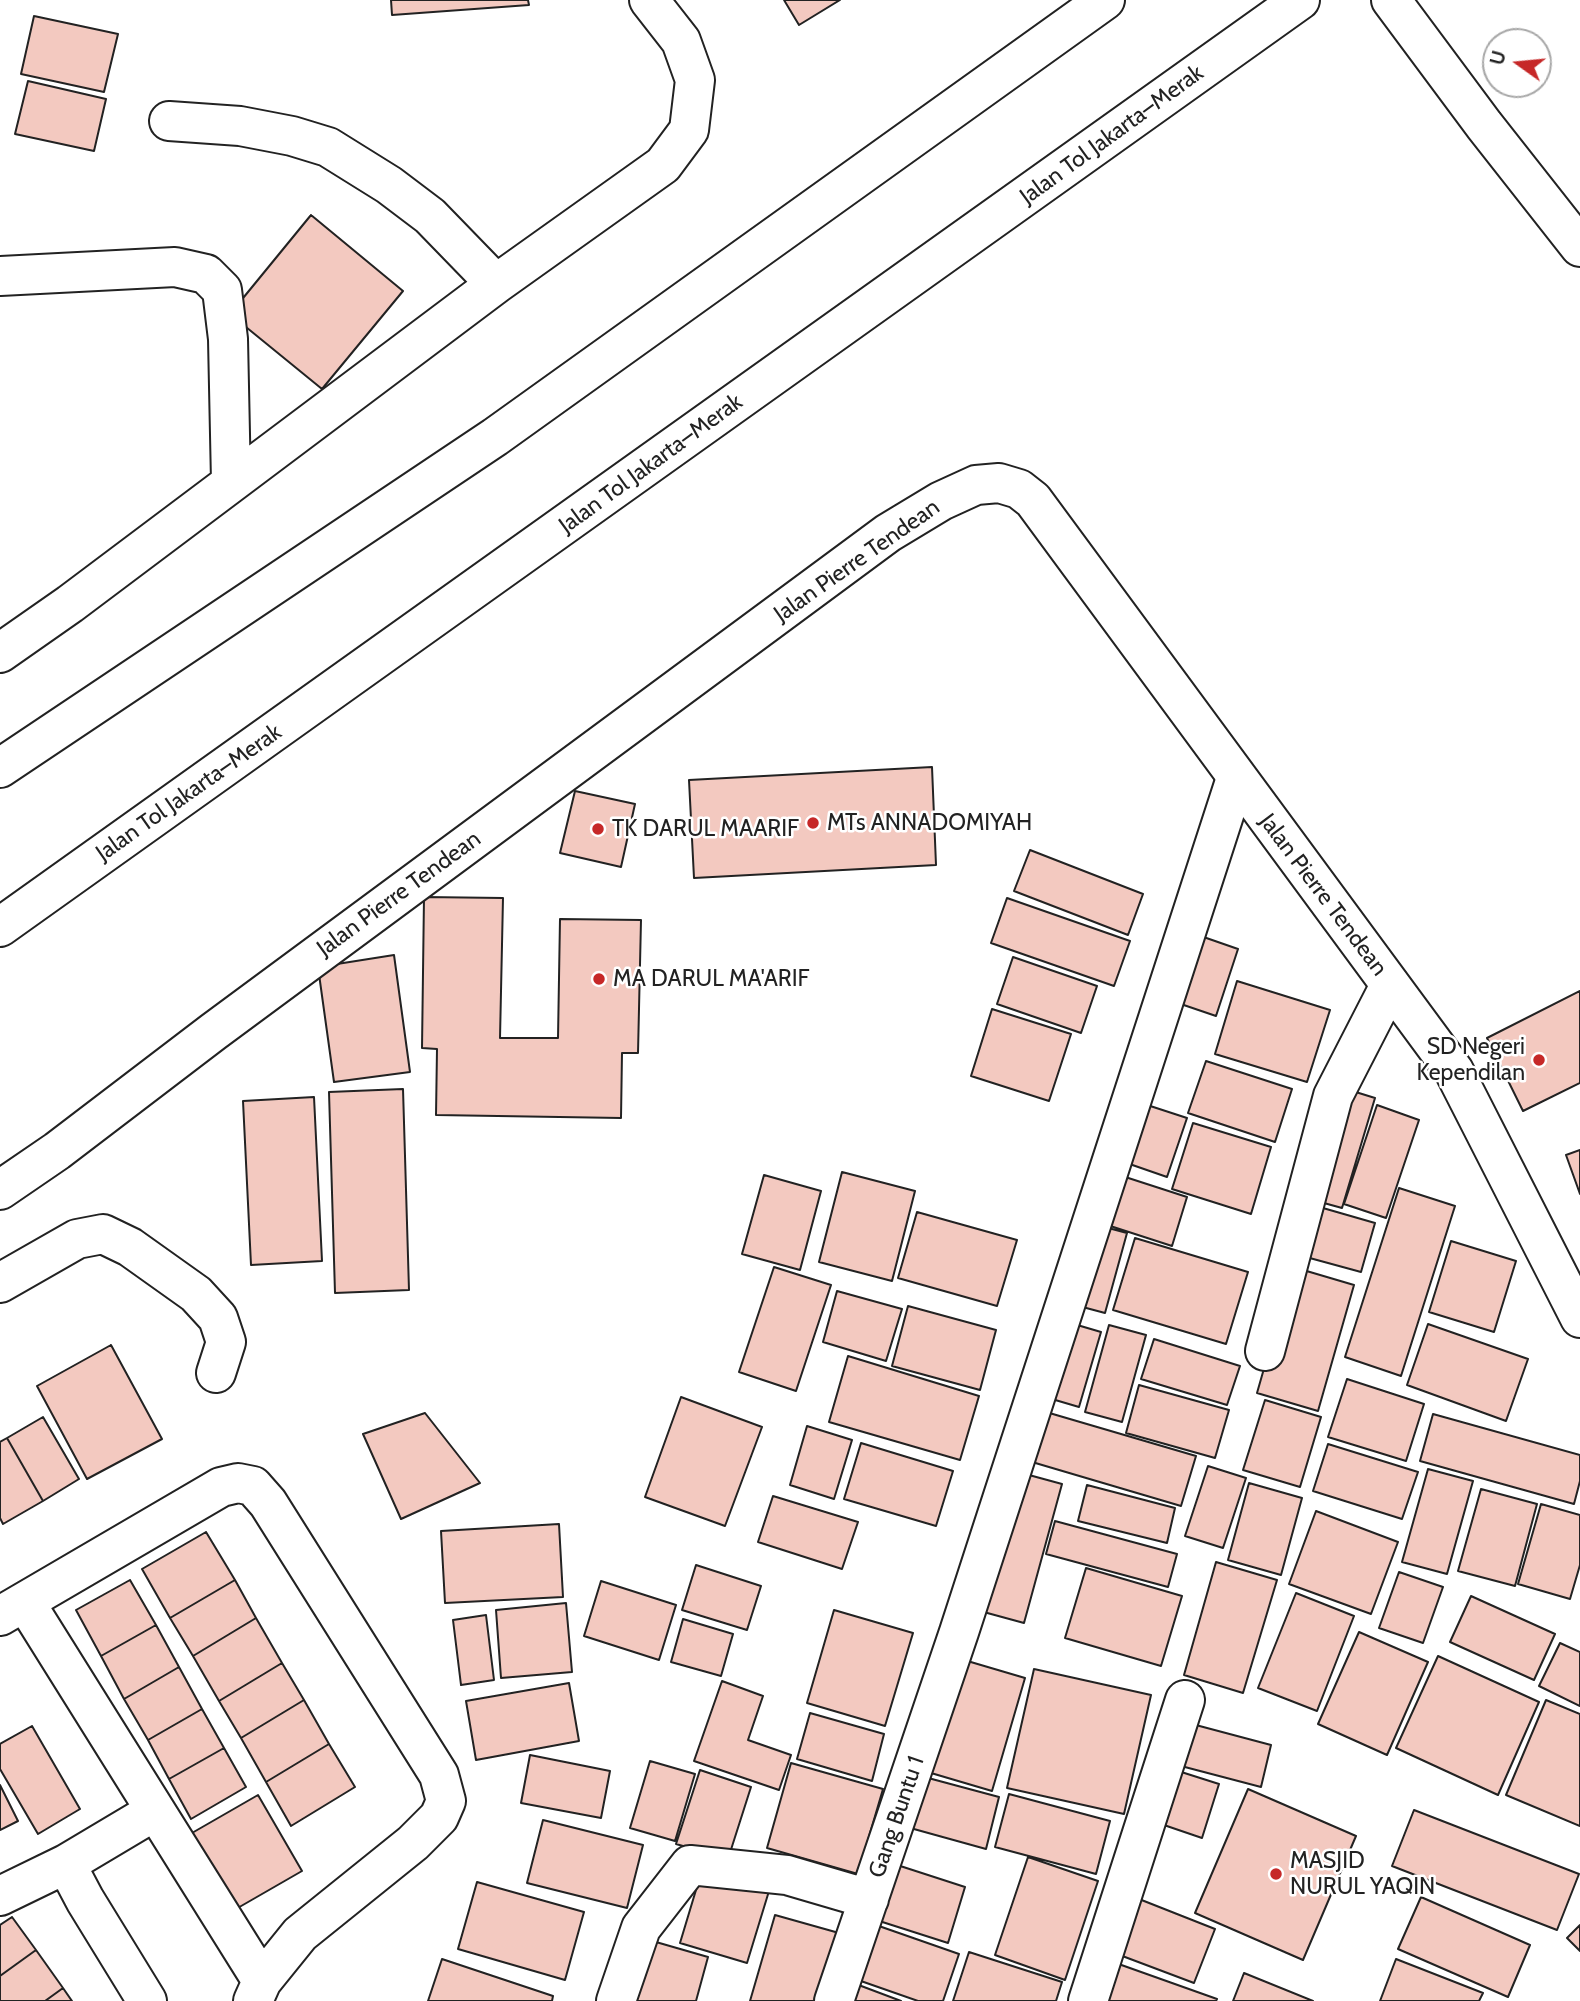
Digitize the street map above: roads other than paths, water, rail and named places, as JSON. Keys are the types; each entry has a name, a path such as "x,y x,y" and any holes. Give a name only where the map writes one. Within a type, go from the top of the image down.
{"main road":[{"path":"0,653 70,604 496,284 663,165 690,131 695,80 681,41 649,0"},
{"path":"0,768 495,437 1105,0"},
{"name":"Jalan Tol Jakarta–Merak","path":"0,927 1300,0"},
{"path":"1391,0 1484,125 1580,247"},
{"path":"169,121 240,126 292,136 328,147 389,185 430,216 496,284"},
{"path":"0,276 175,267 206,274 222,290 228,339 231,482"},
{"name":"Jalan Pierre Tendean","path":"0,1190 57,1151 213,1032 888,533 941,501 976,485 999,484 1019,489 1033,500 1454,1071 1580,1318"},
{"name":"Gang Buntu 1","path":"834,2001 959,1632 1236,778"},
{"path":"1265,1351 1333,1096 1390,985"},
{"path":"0,1283 77,1239 103,1234 130,1247 196,1294 218,1318 226,1342 216,1373"},
{"path":"238,1483 253,1486 268,1503 439,1775 446,1801 439,1817 413,1843 300,1934 257,1991 155,1811 12,1609 221,1487 238,1483"},
{"path":"1088,2001 1185,1700"},
{"path":"0,1896 66,1864 155,1811"},
{"path":"66,1864 85,1900 148,2001"},
{"path":"616,2001 641,1928 690,1865 788,1875 869,1899"}],"place":[{"name":"MTs ANNADOMIYAH","path":"813,823"},
{"name":"TK DARUL MAARIF","path":"598,829"},
{"name":"MA DARUL MA'ARIF","path":"599,979"},
{"name":"SD Negeri Kependilan","path":"1539,1060"},
{"name":"MASJID NURUL YAQIN","path":"1276,1874"}]}
